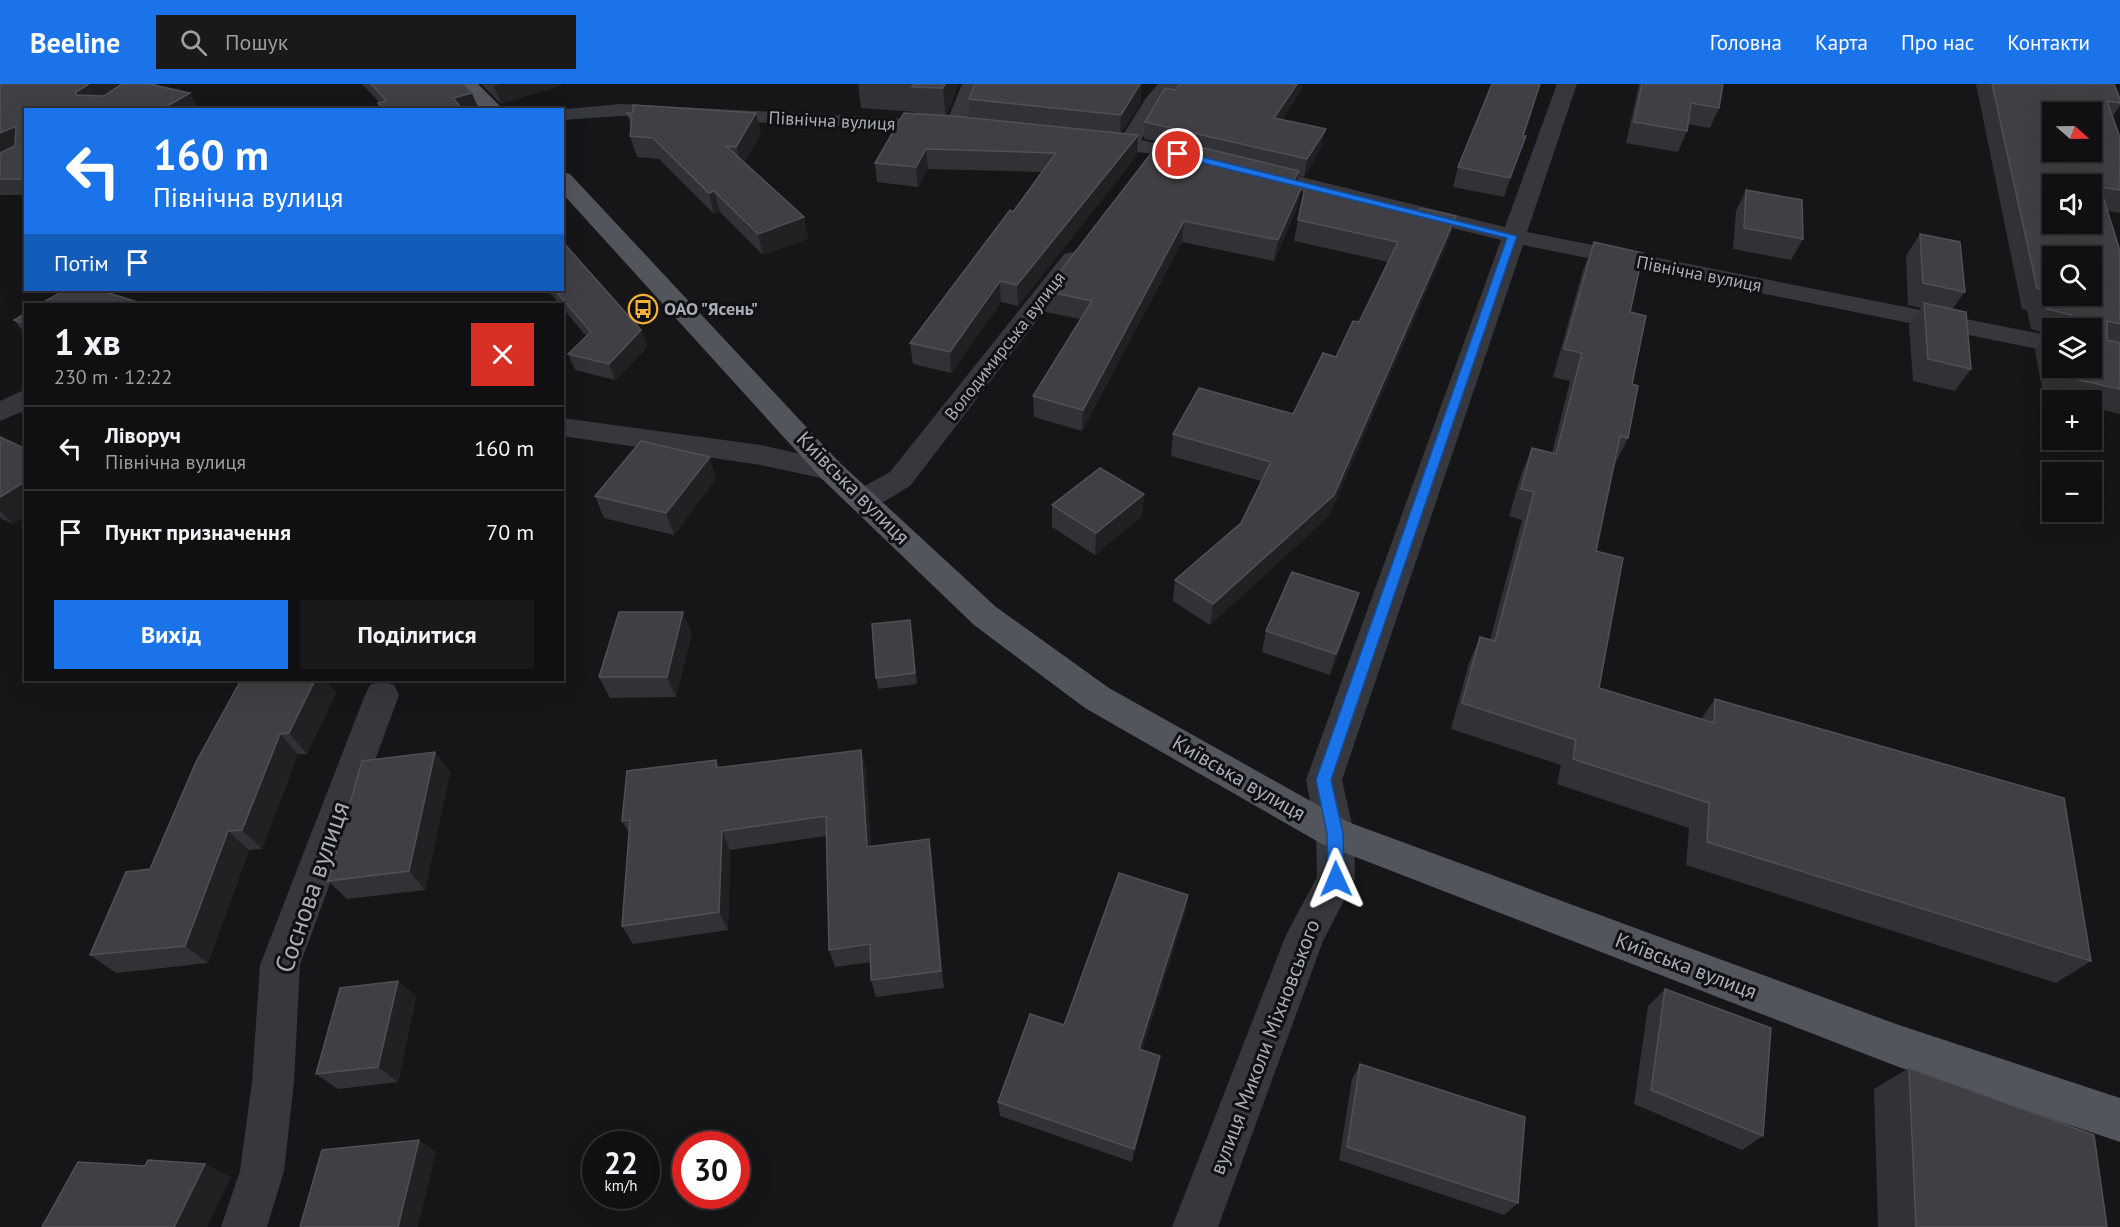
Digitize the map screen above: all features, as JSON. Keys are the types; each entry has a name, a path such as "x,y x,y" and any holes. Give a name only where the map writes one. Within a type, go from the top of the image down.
{"main road":[{"path":"466,84 492,108"},
{"name":"Київська вулиця","path":"564,181 830,470 985,616 1097,698 1335,833 1885,1041 2120,1120"}],"street":[{"path":"955,127 972,84"},
{"path":"1127,146 1156,98 1169,84"},
{"name":"вулиця Миколи Міхновського","path":"1195,1227 1306,935 1336,879 1335,833 1324,780 1512,236 1567,84"},
{"name":"Північна вулиця","path":"564,114 624,105 978,129"},
{"name":"Північна вулиця","path":"1070,139 1127,146 1149,158 1231,167 1512,236 2042,342"},
{"name":"Володимирська вулиця","path":"862,500 900,479 1087,240"},
{"path":"0,412 24,399"},
{"path":"564,427 761,455 830,470"},
{"name":"Соснова вулиця","path":"244,1227 262,1171 273,1082 280,965 382,695"}],"building":[{"path":"0,84 89,84 76,92 76,95 104,96 122,84 149,84 190,93 164,108 24,108 24,177 21,179 0,179 0,153 15,146 16,127 0,133"},
{"path":"371,84 464,84 472,93 453,98 461,108 382,108 378,103 387,101"},
{"path":"914,84 945,84 943,88 912,87"},
{"path":"975,84 1140,84 1121,115 969,99"},
{"path":"1180,84 1297,84 1274,118 1326,129 1307,159 1145,122 1165,88 1175,90"},
{"path":"1492,84 1540,84 1523,136 1526,136 1510,178 1458,167"},
{"path":"1642,84 1723,84 1719,108 1691,103 1687,131 1634,122"},
{"path":"1992,84 2114,84 2120,103 2107,101 2120,138 2120,190 2102,187 2102,174 2042,174 2042,234 2102,234 2102,193 2120,251 2120,324 2107,321 2107,340 2120,343 2120,389 2070,378 2102,378 2102,318 2071,318 2071,315 2047,309 2046,306 2102,306 2102,246 2042,246 2042,290 2037,288"},
{"path":"633,105 756,113 736,147 726,146 804,217 758,234 714,191 709,193 653,138 630,136 632,118 627,113 633,113"},
{"path":"904,113 1138,135 1017,285 1000,281 950,352 910,343 1010,210 1013,212 1056,153 926,149 916,167 875,163"},
{"path":"1163,138 1299,171 1292,184 1302,186 1278,240 1184,221 1083,410 1033,396 1092,301 1045,291"},
{"path":"1305,187 1418,211 1420,208 1456,216 1334,495 1213,604 1175,580 1241,523 1271,462 1173,434 1199,388 1293,414 1323,353 1336,357 1353,321 1359,322 1398,242 1298,220"},
{"path":"1746,190 1802,200 1803,239 1744,228"},
{"path":"1920,234 1960,242 1965,292 1923,283"},
{"path":"1594,242 1643,253 1630,312 1646,316 1632,384 1638,386 1628,438 1620,436 1596,551 1623,558 1599,688 1714,723 1715,699 2064,798 2091,961 1707,842 1709,803 1573,759 1576,740 1462,703 1480,637 1495,641 1534,492 1521,489 1532,448 1556,454 1582,353 1564,349"},
{"path":"564,243 641,330 609,364 568,354 591,332 556,291 564,291"},
{"path":"63,291 102,291 141,303 42,303"},
{"path":"1924,303 1966,312 1971,369 1928,359"},
{"path":"24,314 24,323 14,320"},
{"path":"0,437 24,448 24,482 0,497"},
{"path":"641,441 710,457 666,513 595,496"},
{"path":"1100,468 1144,494 1096,533 1052,505"},
{"path":"1292,572 1359,593 1336,654 1266,631"},
{"path":"619,612 683,612 667,677 599,677"},
{"path":"910,620 915,673 876,678 872,624"},
{"path":"240,681 315,681 289,733 280,734 242,830 228,831 185,946 90,955 126,872 150,869 196,762"},
{"path":"861,750 867,847 929,839 941,971 871,980 870,944 829,950 826,816 722,831 719,912 622,926 630,820 622,821 627,771 716,760 716,768"},
{"path":"435,752 409,871 328,881 362,761"},
{"path":"1119,873 1188,895 1139,1049 1160,1056 1134,1149 998,1102 1030,1014 1064,1025"},
{"path":"398,981 378,1067 316,1074 340,988"},
{"path":"1665,989 1771,1028 1763,1136 1651,1090"},
{"path":"1360,1064 1525,1117 1518,1203 1347,1147"},
{"path":"1909,1068 2094,1135 2107,1227 1916,1227"},
{"path":"419,1140 398,1227 300,1227 322,1150"},
{"path":"148,1160 205,1164 174,1227 42,1227 78,1162 145,1166"}],"place":[{"name":"ОАО \"Ясень\"","path":"643,309"}],"route":[{"path":"1178,154 1512,236 1324,780 1335,833 1336,879"}]}
